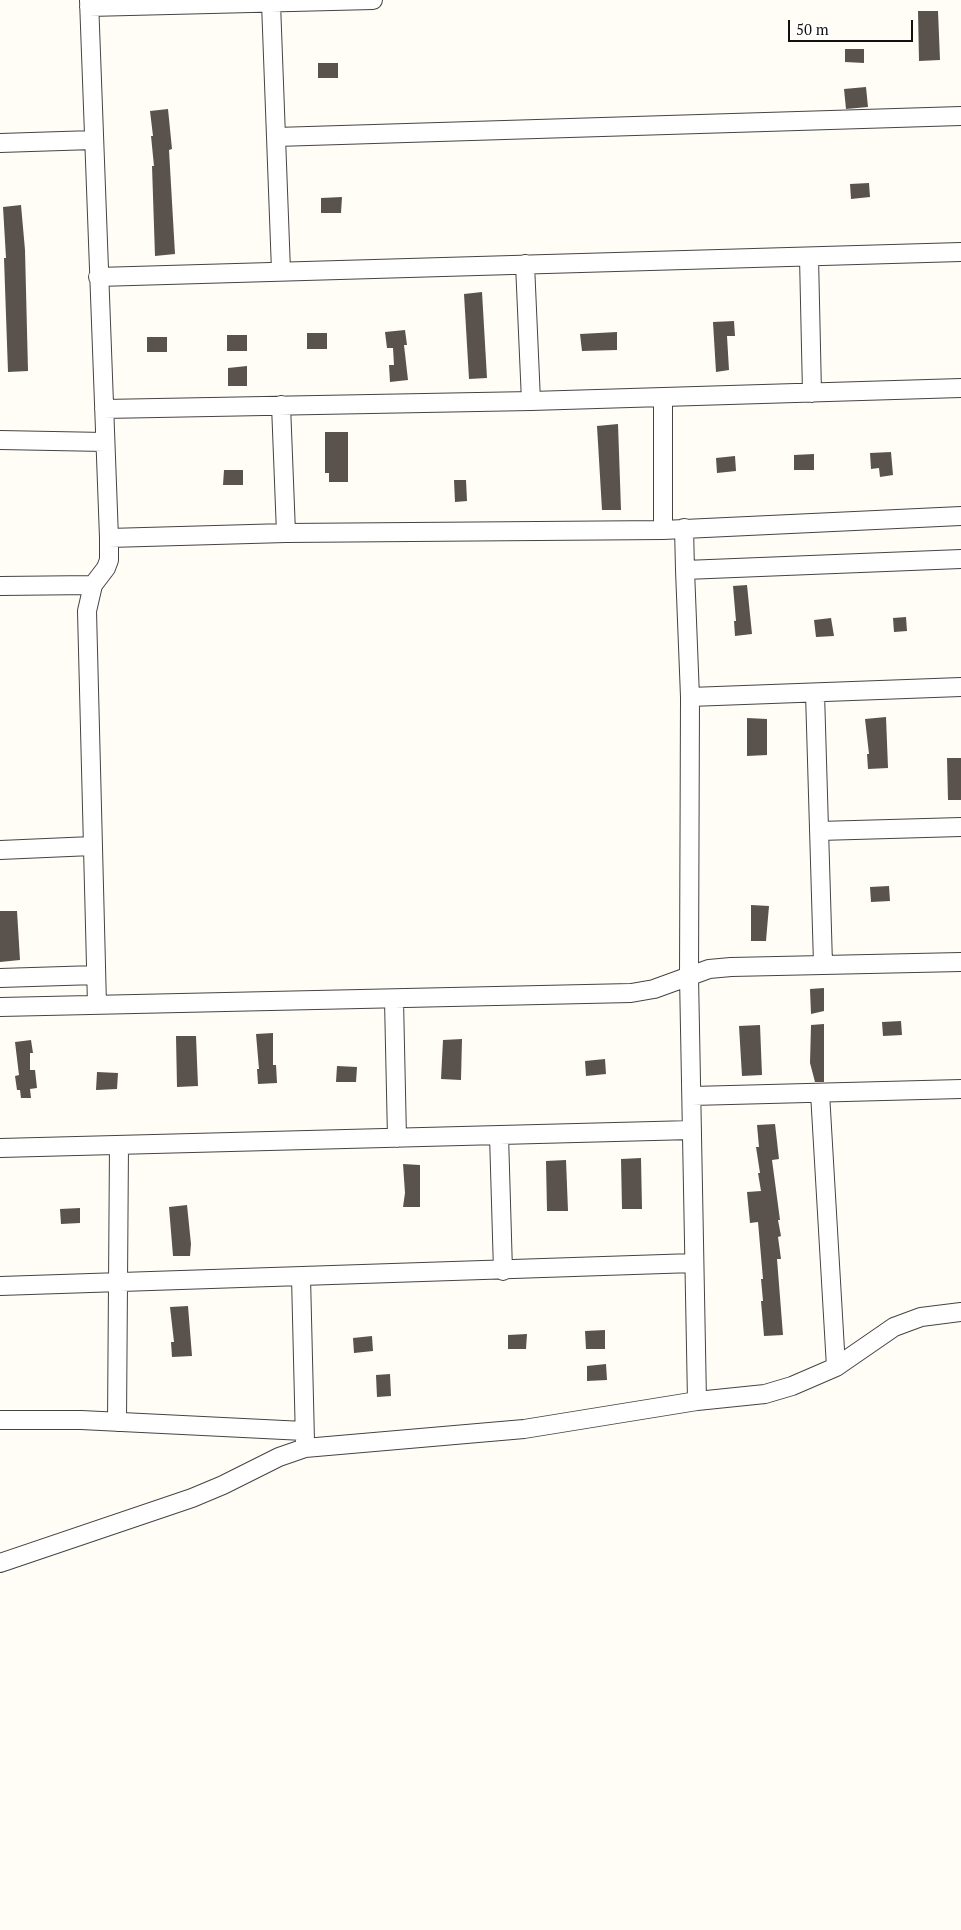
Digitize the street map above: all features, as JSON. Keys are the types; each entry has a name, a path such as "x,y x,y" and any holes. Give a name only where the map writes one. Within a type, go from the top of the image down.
{"street":[{"path":"96,1005 87,611 93,585 106,568 109,560 109,538 89,3 271,3 372,0"},
{"path":"271,3 281,271"},
{"path":"276,137 961,116"},
{"path":"0,143 93,140"},
{"path":"98,277 961,252"},
{"path":"809,257 812,393"},
{"path":"525,264 531,401"},
{"path":"104,410 531,401 961,388"},
{"path":"663,397 663,530"},
{"path":"281,405 286,533"},
{"path":"0,440 105,442"},
{"path":"109,538 286,533 663,530 961,516"},
{"path":"684,528 690,697 689,976 697,1401"},
{"path":"685,570 961,559"},
{"path":"0,586 93,585"},
{"path":"690,697 961,687"},
{"path":"815,693 823,964"},
{"path":"819,831 961,826"},
{"path":"0,850 92,846"},
{"path":"0,1008 631,993 654,989 710,969 731,967 961,962"},
{"path":"0,978 96,975"},
{"path":"394,1000 397,1138"},
{"path":"692,1096 961,1089"},
{"path":"820,1093 836,1367"},
{"path":"0,1148 692,1130"},
{"path":"499,1135 503,1271"},
{"path":"117,1422 120,1282 119,1145"},
{"path":"0,1286 503,1271 694,1263"},
{"path":"301,1277 305,1448"},
{"path":"0,1563 184,1501 305,1448 524,1430 697,1401 765,1394 792,1386 836,1367 894,1327 921,1317 961,1312"},
{"path":"0,1420 117,1422 304,1431"}],"building":[{"path":"918,11 938,11 940,60 919,61"},
{"path":"845,49 864,49 864,63 845,62"},
{"path":"318,63 338,63 338,78 318,78"},
{"path":"866,87 868,107 846,109 844,89"},
{"path":"168,109 172,149 169,150 175,254 155,256 152,166 154,166 151,136 153,136 150,111"},
{"path":"869,183 870,197 851,199 850,184"},
{"path":"342,197 341,213 321,213 321,198"},
{"path":"21,205 25,250 28,371 8,372 3,207"},
{"path":"482,292 487,378 469,379 464,294"},
{"path":"734,321 735,336 727,336 729,370 716,372 713,322"},
{"path":"405,330 407,345 404,345 408,380 390,382 389,365 394,365 393,348 387,348 385,332"},
{"path":"617,332 617,350 582,351 580,334"},
{"path":"307,333 327,333 327,349 307,349"},
{"path":"227,335 247,335 247,351 227,351"},
{"path":"147,337 167,337 167,352 147,352"},
{"path":"247,366 247,386 228,386 228,368"},
{"path":"618,424 621,510 602,510 597,426"},
{"path":"325,432 348,432 348,482 329,482 329,473 325,473"},
{"path":"891,452 893,475 880,477 879,468 871,469 870,453"},
{"path":"814,454 814,470 794,470 794,455"},
{"path":"735,456 736,471 717,473 716,458"},
{"path":"224,470 243,470 243,485 223,485"},
{"path":"454,480 466,480 467,501 455,502"},
{"path":"747,585 752,634 735,636 734,621 736,621 733,586"},
{"path":"906,617 907,631 894,632 893,618"},
{"path":"831,618 834,636 816,637 814,620"},
{"path":"886,717 888,768 868,769 867,754 869,754 865,719"},
{"path":"747,718 767,719 767,755 747,756"},
{"path":"947,758 961,758 961,800 948,800"},
{"path":"889,886 890,901 871,902 870,887"},
{"path":"751,905 769,906 766,941 751,941"},
{"path":"0,911 17,911 20,960 0,962"},
{"path":"824,988 824,1011 811,1014 810,989"},
{"path":"901,1021 902,1035 883,1036 882,1022"},
{"path":"824,1024 824,1082 815,1082 810,1063 811,1025"},
{"path":"760,1025 762,1075 742,1076 739,1026"},
{"path":"273,1033 273,1065 276,1065 277,1083 258,1084 257,1069 259,1069 256,1034"},
{"path":"176,1036 196,1036 198,1086 177,1087"},
{"path":"462,1039 461,1080 441,1079 443,1040"},
{"path":"31,1040 33,1053 30,1053 30,1070 35,1070 37,1088 30,1089 31,1098 21,1098 20,1090 17,1090 15,1076 19,1075 15,1042"},
{"path":"605,1059 606,1074 586,1076 585,1061"},
{"path":"337,1066 357,1067 356,1082 336,1082"},
{"path":"97,1072 118,1073 117,1089 96,1090"},
{"path":"775,1124 779,1159 772,1160 780,1220 778,1220 781,1236 778,1237 781,1259 777,1259 783,1335 764,1336 761,1301 763,1301 761,1279 763,1279 758,1222 750,1223 747,1192 761,1191 756,1147 759,1147 757,1125"},
{"path":"641,1158 642,1209 622,1209 621,1159"},
{"path":"566,1160 568,1211 547,1211 546,1161"},
{"path":"403,1164 420,1165 420,1207 403,1207 405,1193"},
{"path":"187,1205 191,1244 190,1256 173,1256 169,1207"},
{"path":"80,1208 80,1223 61,1224 60,1209"},
{"path":"188,1306 192,1356 172,1357 171,1342 174,1342 170,1307"},
{"path":"605,1330 605,1349 586,1349 585,1331"},
{"path":"527,1334 526,1349 508,1349 508,1335"},
{"path":"372,1336 373,1351 354,1353 353,1338"},
{"path":"606,1364 607,1380 587,1381 587,1366"},
{"path":"390,1374 391,1396 377,1397 376,1375"}]}
